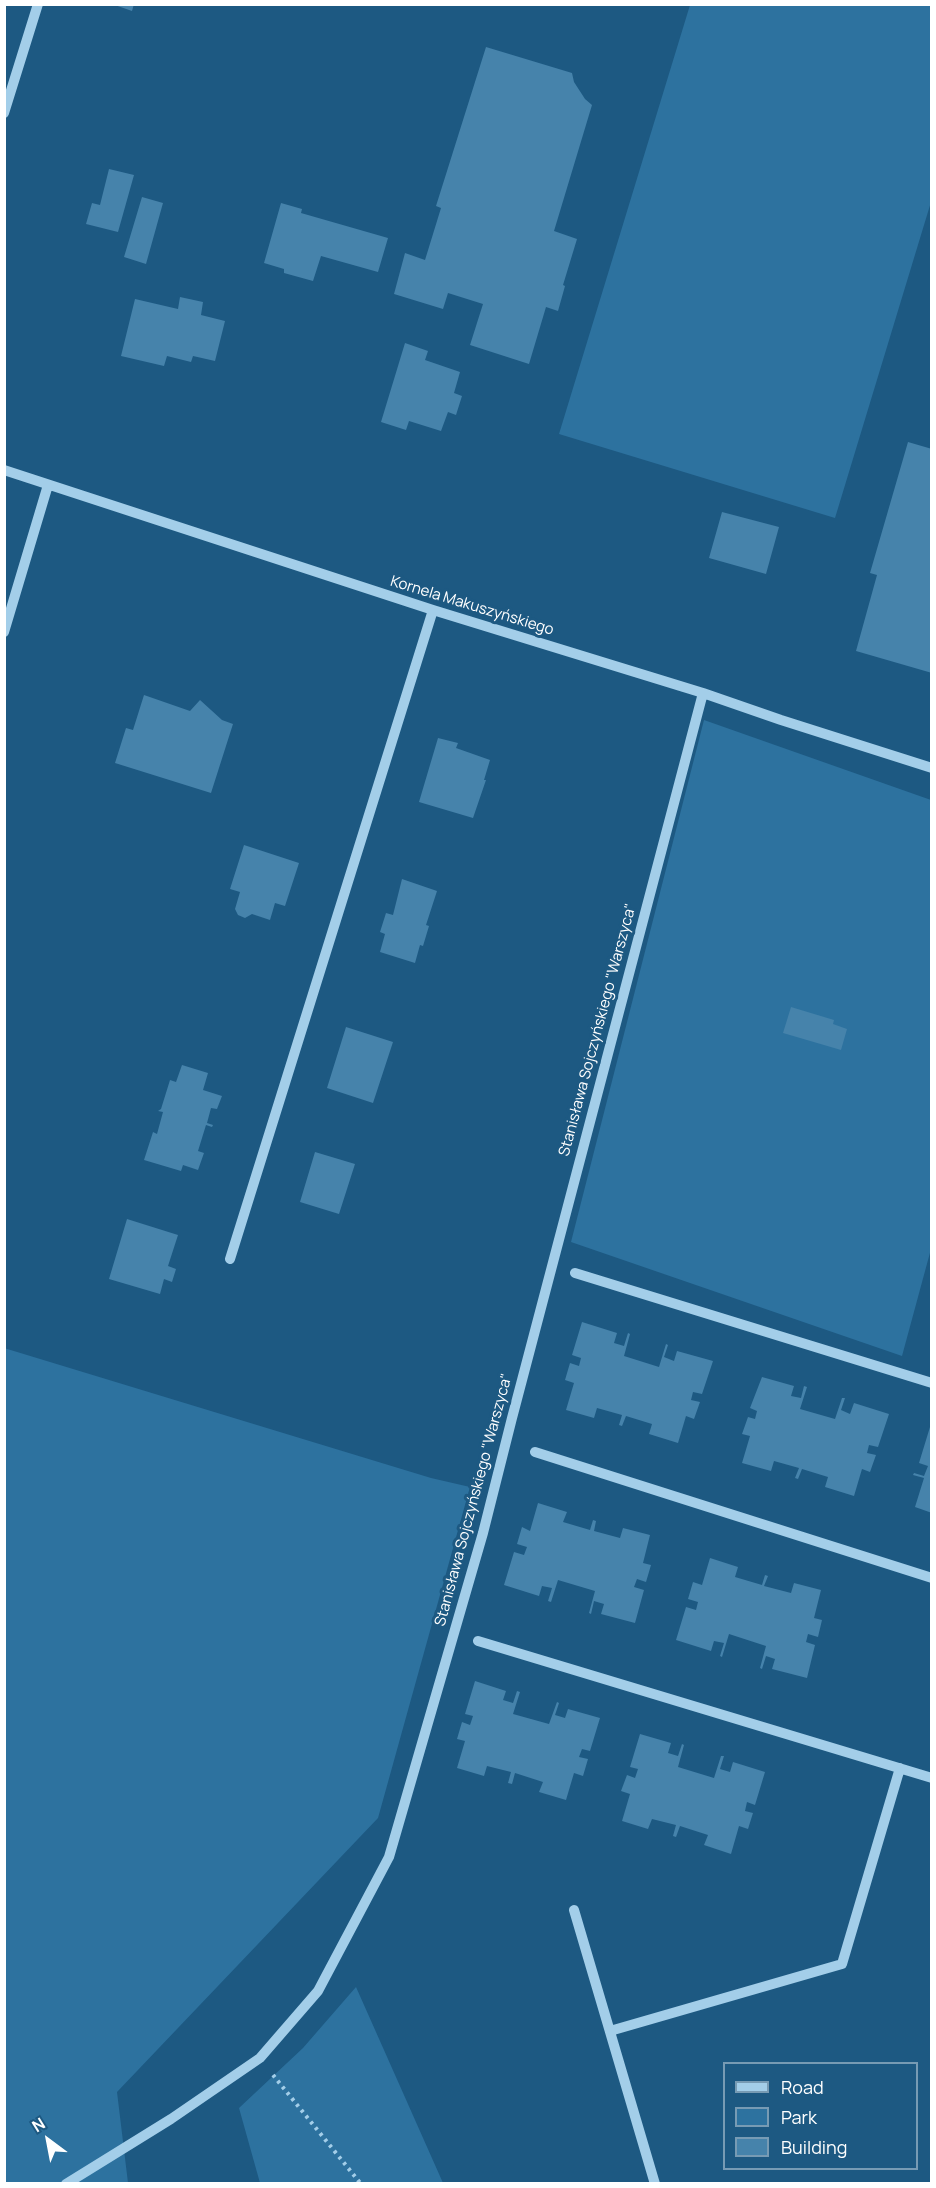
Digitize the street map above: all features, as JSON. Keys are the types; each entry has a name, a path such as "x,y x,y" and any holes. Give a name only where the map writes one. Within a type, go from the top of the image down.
{"street":[{"path":"4,113 38,4"},
{"name":"Kornela Makuszyńskiego","path":"4,470 433,610 703,693 932,768"},
{"path":"4,632 48,485"},
{"path":"230,1260 433,610"},
{"name":"Stanisława Sojczyńskiego \"Warszyca\"","path":"66,2184 171,2119 260,2058 318,1991 389,1857 483,1533 703,693"},
{"path":"575,1273 932,1383"},
{"path":"534,1452 932,1578"},
{"path":"477,1641 932,1778"},
{"path":"610,2031 842,1964 900,1768"},
{"path":"574,1910 656,2184"}],"path":[{"path":"260,2058 361,2184"}],"green space":[{"path":"690,5 931,5 931,202 835,518 559,434"},
{"path":"704,720 931,800 931,1249 902,1356 571,1242"},
{"path":"4,1348 431,1478 470,1487 378,1818 117,2092 128,2183 5,2183"},
{"path":"356,1987 443,2183 260,2183 239,2108 303,2048"}],"building":[{"path":"112,4 134,4 132,11"},
{"path":"486,47 572,73 574,82 585,99 592,105 554,231 577,239 558,311 546,307 529,364 470,345 483,304 448,293 443,309 394,294 405,253 425,260 441,208 436,206"},
{"path":"109,169 134,175 118,232 86,224 92,203 100,205"},
{"path":"142,197 163,203 146,264 124,257"},
{"path":"281,203 302,209 301,213 388,238 378,272 321,256 313,281 284,273 284,269 264,263"},
{"path":"180,297 203,302 201,315 225,321 215,361 193,356 191,362 167,356 164,366 121,356 135,299 178,309"},
{"path":"405,343 428,351 425,360 460,372 454,393 462,396 456,415 448,412 441,431 409,421 406,430 381,422"},
{"path":"908,442 932,449 932,673 856,651 877,575 870,573"},
{"path":"722,512 779,527 766,574 709,558"},
{"path":"144,695 190,711 200,700 222,720 233,724 211,793 115,763 126,728 133,730"},
{"path":"438,738 458,743 456,748 490,760 473,818 419,802"},
{"path":"244,845 299,863 285,906 275,903 270,920 252,914 245,918 238,915 235,909 240,892 230,889"},
{"path":"402,879 437,891 426,925 429,926 423,946 420,945 415,963 380,952 385,934 380,932 386,913 393,915"},
{"path":"791,1007 834,1020 833,1024 847,1029 841,1050 783,1033"},
{"path":"346,1027 393,1042 373,1103 327,1088"},
{"path":"182,1065 208,1073 203,1090 222,1096 217,1109 211,1108 207,1123 213,1125 212,1127 206,1125 198,1151 204,1153 198,1170 183,1165 181,1171 144,1160 153,1132 157,1134 163,1112 158,1111 161,1109 170,1080 176,1082"},
{"path":"315,1152 355,1164 339,1214 300,1202"},
{"path":"127,1219 178,1235 168,1266 176,1269 172,1282 164,1279 160,1294 109,1279"},
{"path":"582,1322 617,1333 614,1343 624,1346 628,1333 630,1334 624,1356 659,1367 666,1344 668,1345 664,1357 674,1361 677,1351 713,1361 702,1394 693,1392 691,1400 700,1402 694,1419 686,1416 678,1443 649,1434 652,1424 626,1416 622,1426 619,1425 622,1415 597,1408 594,1418 566,1410 574,1383 565,1380 570,1363 579,1366 581,1358 572,1355"},
{"path":"762,1377 794,1386 791,1396 801,1398 804,1386 807,1387 800,1409 835,1419 842,1398 845,1398 841,1410 850,1414 854,1403 889,1414 878,1447 869,1445 867,1453 876,1455 870,1472 862,1469 854,1496 825,1487 828,1477 802,1469 798,1479 795,1478 799,1468 774,1461 771,1471 742,1463 750,1436 742,1434 748,1417 755,1419 757,1411 750,1408"},
{"path":"930,1427 932,1428 932,1513 915,1507 924,1478 913,1475 914,1473 924,1476 928,1466 919,1463"},
{"path":"538,1503 567,1512 563,1522 590,1530 593,1520 596,1521 594,1531 620,1538 623,1528 650,1535 643,1563 651,1565 646,1582 637,1579 634,1587 644,1590 635,1623 601,1614 604,1604 594,1601 591,1614 589,1613 595,1591 558,1580 551,1602 548,1601 552,1588 542,1586 539,1596 504,1585 514,1552 524,1555 527,1547 517,1544 522,1527 530,1531"},
{"path":"710,1558 738,1567 735,1577 762,1585 765,1575 768,1576 764,1586 791,1593 794,1583 821,1590 814,1618 822,1620 818,1637 808,1634 806,1642 815,1645 807,1678 772,1669 775,1659 766,1656 762,1669 760,1668 766,1646 729,1634 722,1657 720,1656 724,1643 714,1641 711,1651 676,1640 686,1607 696,1610 698,1602 688,1599 693,1582 702,1585"},
{"path":"475,1681 506,1691 503,1700 513,1703 517,1691 520,1692 513,1714 549,1724 557,1702 559,1703 555,1715 565,1718 568,1709 600,1718 590,1751 582,1749 579,1757 588,1759 583,1776 574,1773 566,1800 539,1792 543,1782 515,1773 512,1784 508,1783 511,1772 487,1766 484,1776 457,1768 465,1741 457,1739 462,1722 470,1725 473,1716 465,1714"},
{"path":"640,1734 671,1743 668,1753 678,1756 682,1744 684,1745 678,1767 714,1778 721,1756 724,1756 720,1769 730,1772 733,1762 765,1772 755,1805 747,1802 745,1811 753,1813 748,1829 739,1826 731,1854 704,1845 708,1835 680,1826 676,1837 673,1836 676,1825 652,1819 648,1829 622,1821 630,1794 621,1791 627,1775 635,1778 638,1769 630,1767"}]}
